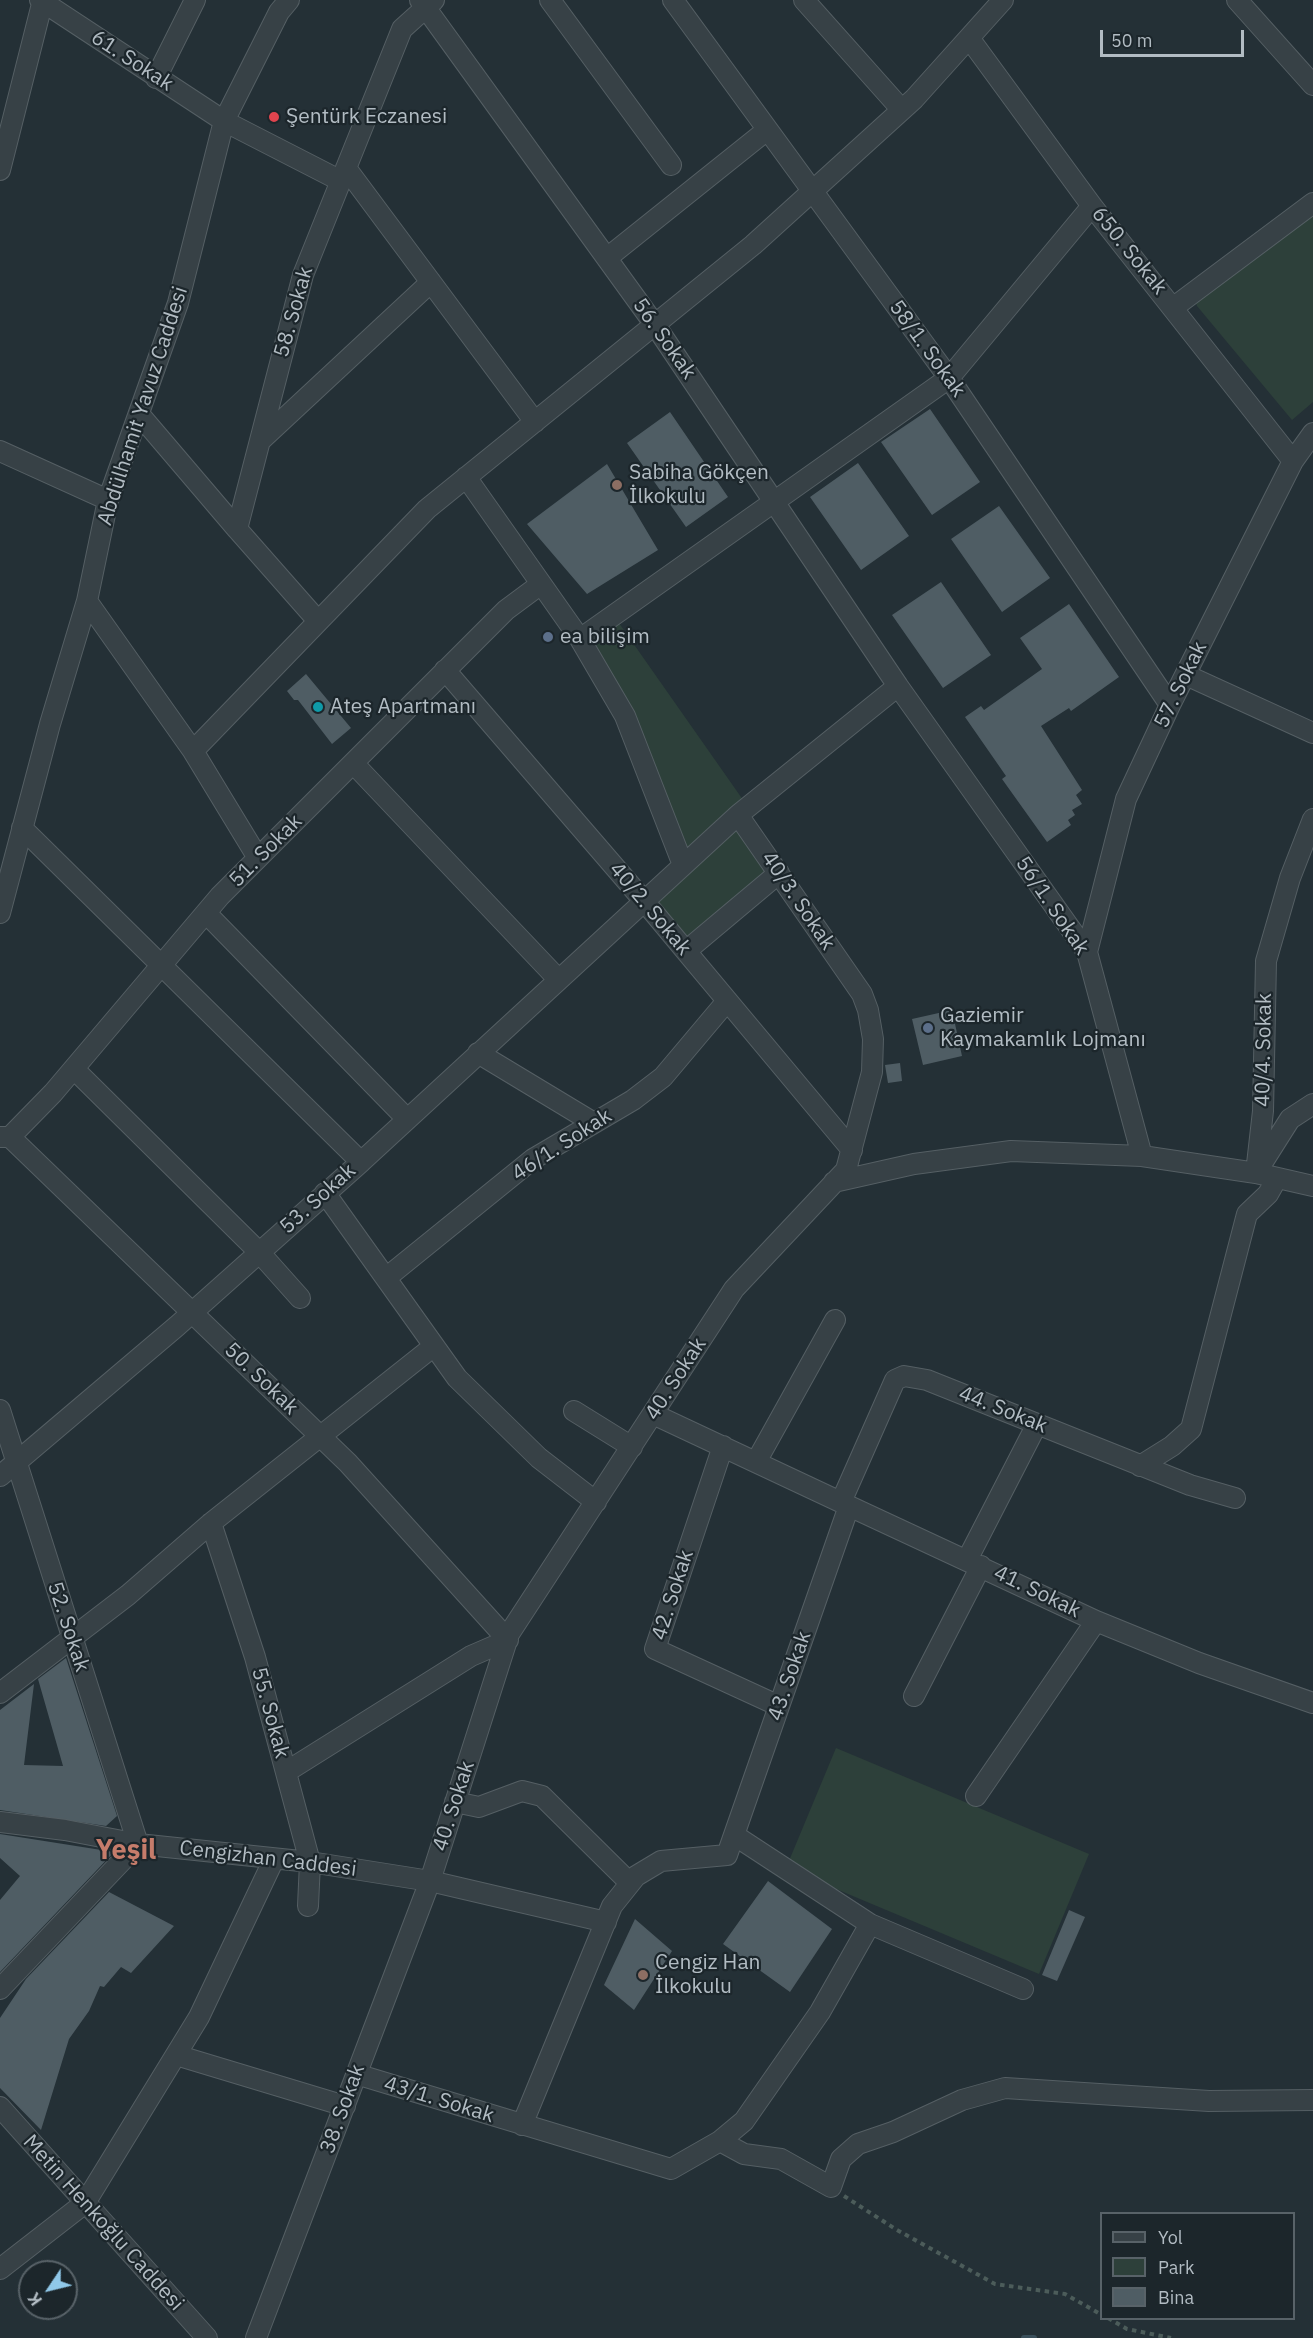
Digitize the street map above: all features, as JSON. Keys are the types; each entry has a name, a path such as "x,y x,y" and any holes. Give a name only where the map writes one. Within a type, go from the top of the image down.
{"street":[{"path":"0,170 42,0"},
{"name":"61. Sokak","path":"42,0 156,78 224,121 344,174"},
{"path":"156,78 195,0"},
{"path":"550,0 671,165"},
{"name":"58/1. Sokak","path":"673,0 949,378 1170,705"},
{"path":"804,0 902,110"},
{"path":"193,751 427,509 753,245 902,110 1003,0"},
{"path":"1238,0 1313,85"},
{"name":"58. Sokak","path":"237,529 303,275 402,29 427,3"},
{"name":"56. Sokak","path":"427,3 655,324 898,686"},
{"name":"Abdülhamit Yavuz Caddesi","path":"0,913 50,724 87,601 108,500 178,303 224,121 283,4"},
{"name":"650. Sokak","path":"969,38 1092,206 1174,307 1293,461"},
{"path":"607,258 767,130"},
{"path":"344,174 431,282 534,422"},
{"path":"1174,307 1313,203"},
{"path":"580,639 773,500 949,378 1092,206"},
{"path":"260,441 431,282"},
{"path":"139,414 318,621"},
{"name":"57. Sokak","path":"1087,952 1126,799 1170,705 1293,461 1313,433"},
{"path":"0,451 108,500"},
{"path":"466,477 580,639 625,716 683,865"},
{"name":"51. Sokak","path":"5,1137 74,1069 206,913 258,858 506,610 541,584"},
{"path":"87,601 193,751 258,858"},
{"name":"40/2. Sokak","path":"445,670 644,901 852,1150"},
{"path":"1186,675 1313,733"},
{"path":"361,1162 738,815 898,686"},
{"name":"56/1. Sokak","path":"898,686 1087,952 1142,1156"},
{"path":"353,763 558,979"},
{"name":"40/3. Sokak","path":"738,815 862,994 868,1010 873,1039 872,1072 846,1170 834,1182"},
{"name":"40/4. Sokak","path":"1256,1173 1263,1111 1266,961 1290,878 1313,819"},
{"name":"53. Sokak","path":"0,1476 192,1313 361,1162 22,828"},
{"path":"686,951 779,873"},
{"path":"206,913 407,1119"},
{"name":"46/1. Sokak","path":"386,1278 533,1159 633,1100 663,1077 728,1001"},
{"path":"478,1053 594,1123"},
{"path":"74,1069 259,1252 300,1298"},
{"path":"1256,1173 1290,1119 1313,1104"},
{"name":"50. Sokak","path":"5,1137 321,1437 470,1596 508,1640"},
{"path":"834,1182 914,1164 1011,1151 1142,1156 1256,1173 1313,1186"},
{"path":"1140,1466 1172,1446 1191,1429 1247,1214 1268,1194 1277,1178"},
{"name":"40. Sokak","path":"430,1881 508,1640 734,1289 834,1182"},
{"path":"326,1193 457,1378 539,1458 596,1502"},
{"path":"756,1462 835,1320"},
{"path":"0,1693 129,1595 211,1523 434,1346"},
{"name":"44. Sokak","path":"845,1504 895,1380 904,1376 927,1380 1140,1466 1190,1485 1235,1498"},
{"name":"52. Sokak","path":"0,1410 138,1844"},
{"path":"574,1411 632,1447"},
{"name":"41. Sokak","path":"653,1414 1096,1621 976,1796"},
{"path":"914,1696 1037,1424"},
{"name":"42. Sokak","path":"723,1446 655,1649 779,1706"},
{"name":"43. Sokak","path":"630,1883 636,1876 661,1861 727,1855 779,1706 845,1504"},
{"name":"55. Sokak","path":"211,1523 255,1657 310,1862 308,1906"},
{"path":"1096,1621 1199,1663 1313,1703"},
{"path":"286,1772 471,1656 508,1640"},
{"path":"455,1802 479,1807 522,1791 542,1796 630,1883 612,1906 522,2125"},
{"name":"Cengizhan Caddesi","path":"0,1822 65,1830 138,1844 310,1862 430,1881 606,1922"},
{"path":"734,1834 870,1924 1023,1989"},
{"path":"0,1989 138,1844"},
{"path":"0,2269 85,2203 199,2017 274,1858"},
{"name":"38. Sokak","path":"256,2338 430,1881"},
{"name":"43/1. Sokak","path":"356,2074 671,2169 720,2141 744,2121 785,2066 820,2012 870,1924"},
{"path":"176,2055 345,2106"},
{"path":"720,2141 744,2154 781,2158 831,2187 841,2159 858,2144 893,2132 962,2100 1005,2088 1209,2101 1313,2100"},
{"name":"Metin Henkoğlu Caddesi","path":"0,2107 207,2338"}],"path":[{"path":"831,2187 897,2230 995,2284 1065,2294 1100,2314"},
{"path":"1110,2320 1127,2329 1171,2338"}],"green space":[{"path":"1313,212 1313,402 1292,420 1197,306 1194,297"},
{"path":"614,616 748,807 738,814 779,873 686,951 644,901 683,865 580,639"},
{"path":"836,1748 1089,1854 1039,1974 786,1868"}],"building":[{"path":"930,409 980,482 932,515 881,442"},
{"name":"Sabiha Gökçen İlkokulu","path":"670,412 728,497 686,527 627,443"},
{"path":"858,463 909,536 861,570 810,497"},
{"path":"607,464 658,550 587,594 527,524"},
{"path":"999,506 1050,578 1002,612 951,539"},
{"path":"941,582 991,655 943,688 892,615"},
{"path":"1069,604 1119,677 1071,711 1069,708 1041,726 1082,790 1076,795 1082,804 1072,810 1075,815 1068,820 1071,825 1047,842 1002,779 1006,776 965,717 981,706 984,710 1042,669 1020,638"},
{"name":"Ateş Apartmanı","path":"306,674 351,728 332,744 298,700 294,700 287,691"},
{"name":"Gaziemir Kaymakamlık Lojmanı","path":"952,1010 962,1056 923,1065 912,1019"},
{"path":"900,1063 902,1081 888,1083 885,1065"},
{"path":"66,1658 117,1816 106,1826 0,1810 0,1710 34,1684 24,1765 63,1766 38,1679"},
{"path":"0,1834 114,1852 0,1972 0,1900 20,1876 0,1858"},
{"path":"768,1881 832,1929 790,1992 723,1944"},
{"path":"109,1892 174,1926 131,1973 121,1967 104,1987 100,1986 89,2011 69,2039 41,2130 0,2088 0,2018 26,1979"},
{"path":"1069,1910 1085,1917 1057,1981 1042,1975"},
{"name":"Cengiz Han İlkokulu","path":"635,1919 672,1951 634,2010 604,1985"}],"waterway":[{"path":"1024,2338 1034,2338"}],"place":[{"name":"Şentürk Eczanesi","path":"274,117"},
{"name":"Sabiha Gökçen İlkokulu","path":"617,485"},
{"name":"ea bilişim","path":"548,637"},
{"name":"Ateş Apartmanı","path":"318,707"},
{"name":"Gaziemir Kaymakamlık Lojmanı","path":"928,1028"},
{"name":"Cengiz Han İlkokulu","path":"643,1975"}],"district":[{"name":"Yeşil","path":"126,1851"}]}
